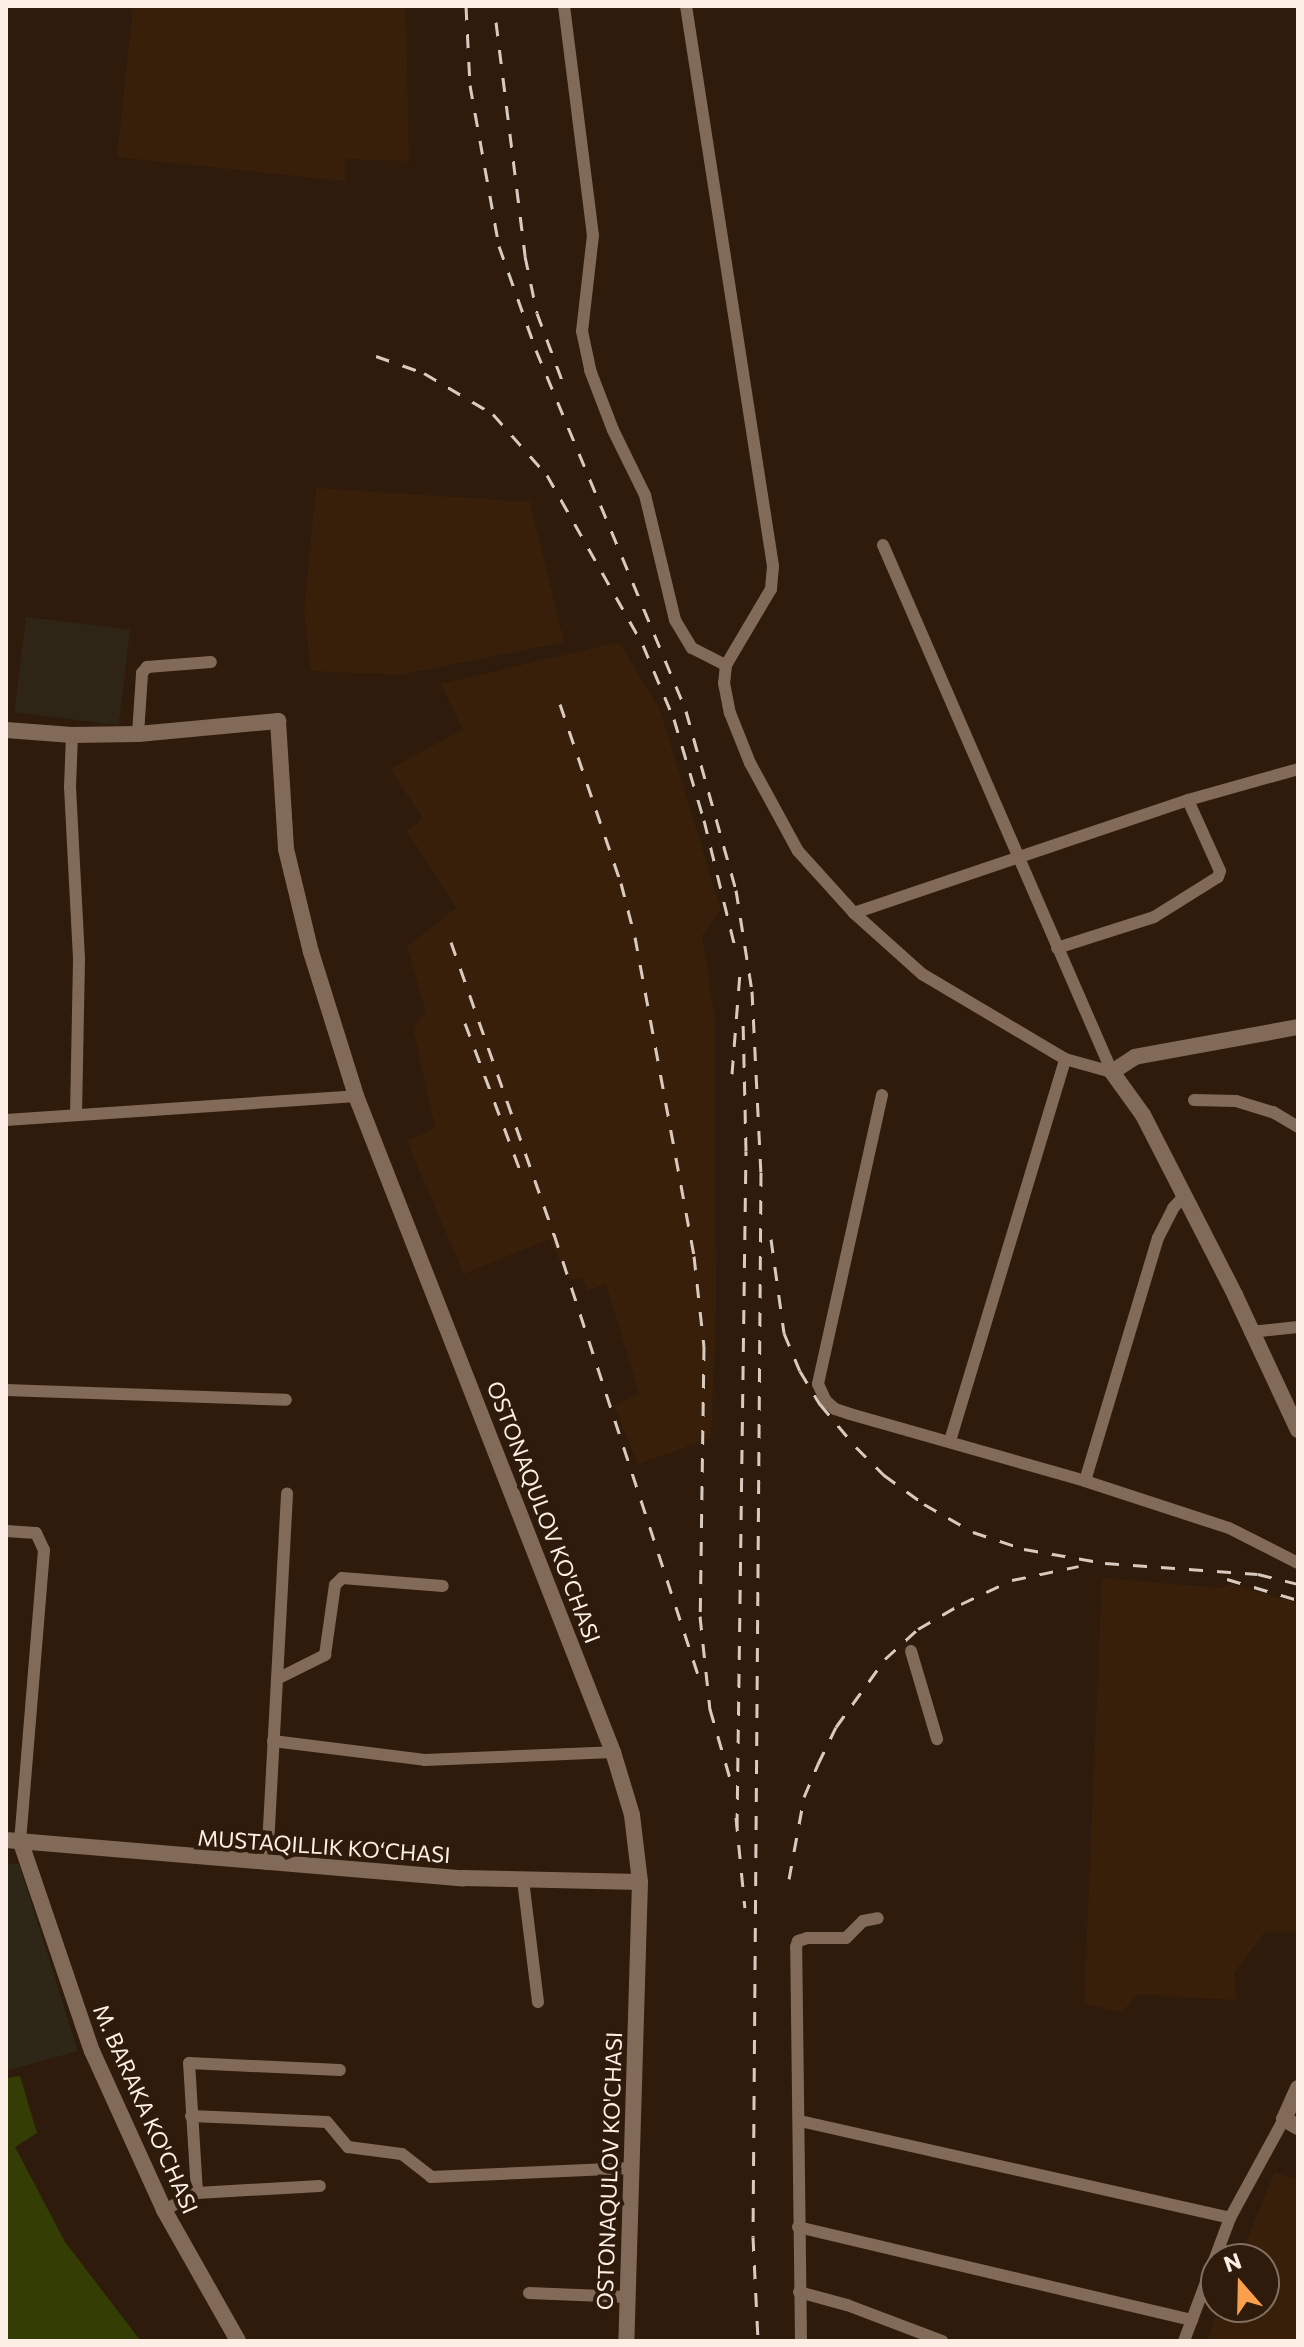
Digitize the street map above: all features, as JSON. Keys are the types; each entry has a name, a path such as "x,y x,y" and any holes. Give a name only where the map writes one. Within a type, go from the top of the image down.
{"street":[{"path":"564,6 593,235 582,331 590,370 613,430 645,495 675,620 692,648 726,665"},
{"path":"686,6 773,566 771,589 726,665 724,683 730,713 750,763 798,851 854,913 922,974 1065,1059 1112,1072 1135,1057 1298,1027"},
{"path":"883,545 1112,1072 1143,1115 1298,1430"},
{"path":"6,730 72,735 138,734 142,673 147,667 211,662"},
{"name":"OSTONAQULOV KO'CHASI","path":"138,734 278,721 286,849 311,952 356,1096 613,1752 632,1815 640,1882 626,2341"},
{"path":"72,735 70,787 79,959 76,1115"},
{"path":"854,913 1188,800 1298,769"},
{"path":"1057,948 1154,917 1218,877 1220,871 1188,800"},
{"path":"950,1441 1065,1059"},
{"path":"882,1095 818,1384 835,1409 1085,1481 1229,1528 1298,1563"},
{"path":"6,1120 356,1096"},
{"path":"1194,1100 1236,1101 1273,1112 1298,1127"},
{"path":"1085,1481 1147,1268 1165,1221 1184,1196"},
{"path":"1250,1332 1298,1327"},
{"path":"6,1390 286,1400"},
{"path":"267,1864 287,1494"},
{"path":"6,1531 36,1533 44,1550 13,1840"},
{"path":"277,1679 325,1655 335,1585 342,1578 443,1586"},
{"path":"911,1651 937,1739"},
{"path":"273,1741 425,1760 613,1752"},
{"name":"MUSTAQILLIK KO‘CHASI","path":"13,1840 267,1864 523,1880 640,1882"},
{"name":"M. BARAKA KO'CHASI","path":"13,1840 92,2051 164,2210 238,2341"},
{"path":"523,1880 538,2002"},
{"path":"801,2341 797,1944 807,1938 846,1938 863,1921 878,1918"},
{"path":"197,2193 187,2066 191,2062 340,2070"},
{"path":"1184,2341 1230,2218 1291,2123 1298,2088"},
{"path":"191,2116 327,2122 348,2147 402,2154 431,2177 631,2168"},
{"path":"800,2121 1230,2218"},
{"path":"164,2210 197,2193 320,2186"},
{"path":"798,2227 1192,2320"},
{"path":"799,2292 847,2305 942,2341"},
{"path":"529,2293 628,2297"}],"shaded area":[{"path":"133,6 406,6 409,161 346,159 345,181 117,157"},
{"path":"316,488 530,502 564,642 399,675 311,671 304,609"},
{"path":"26,617 130,630 119,725 14,712"},
{"path":"619,642 660,710 721,910 702,936 715,1018 716,1308 711,1438 638,1464 614,1406 639,1393 606,1284 587,1291 582,1277 570,1280 549,1239 464,1274 407,1141 435,1128 413,1027 426,1011 407,947 456,908 407,831 423,818 390,769 463,729 441,684"},
{"path":"1102,1578 1221,1588 1229,1584 1298,1603 1298,1933 1266,1931 1234,1973 1236,2000 1138,1994 1122,2012 1084,2004"},
{"path":"6,1864 19,1864 78,2051 6,2071"},
{"path":"1275,2172 1298,2180 1298,2341 1206,2341 1213,2323 1280,2323 1280,2243 1246,2243"}],"green space":[{"path":"20,2076 37,2133 15,2147 65,2242 140,2340 6,2341 6,2078"}],"railway":[{"path":"466,6 470,85 499,246 536,350 686,711 736,890 752,991 761,1172 753,2237 758,2341"},
{"path":"496,22 525,256 537,313 563,383"},
{"path":"376,356 424,373 493,414 547,475 643,645 674,719 704,820 734,943"},
{"path":"560,704 621,883 635,937 694,1256 704,1346 700,1616 710,1709 732,1785"},
{"path":"451,942 554,1234 698,1675"},
{"path":"732,1074 740,973"},
{"path":"737,1827 746,1151 743,1019"},
{"path":"465,1023 520,1170"},
{"path":"771,1239 784,1333 800,1371 820,1404 856,1447 884,1475 924,1504 973,1532 1024,1549 1105,1563 1258,1574 1298,1584"},
{"path":"789,1879 804,1797 818,1764 836,1727 885,1659 918,1629 961,1604 1012,1580 1079,1566"},
{"path":"1227,1579 1298,1600"},
{"path":"736,1817 745,1908"}]}
